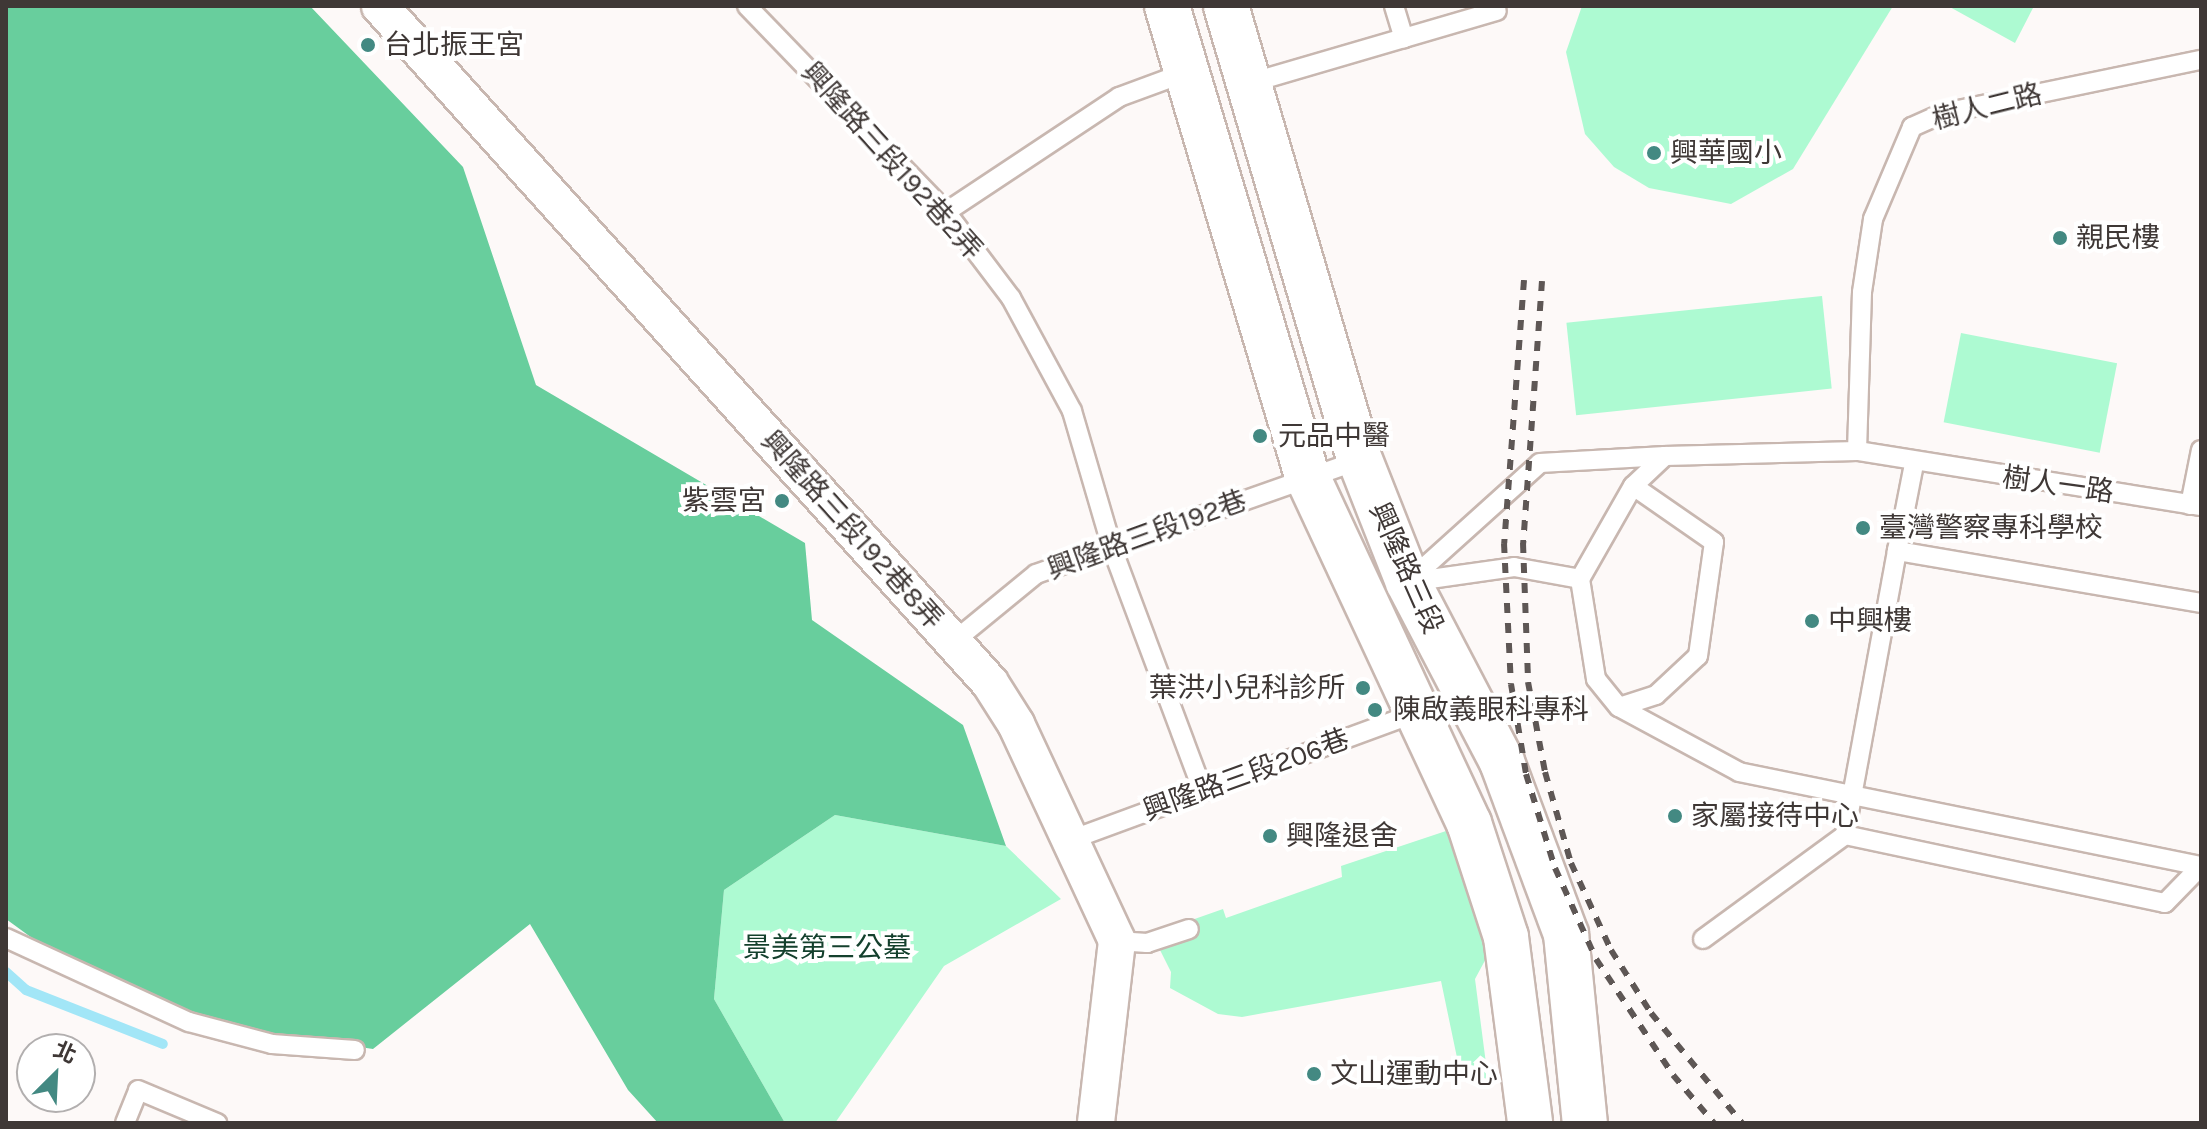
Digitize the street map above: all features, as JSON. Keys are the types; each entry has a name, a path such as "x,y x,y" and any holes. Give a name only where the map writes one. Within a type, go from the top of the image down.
{"main road":[{"name":"興隆路三段","path":"1167,6 1190,71 1308,478 1469,823 1506,937 1530,1123"},
{"name":"興隆路三段","path":"1226,6 1360,460 1408,582 1464,695 1502,762 1566,934 1585,1123"}],"street":[{"name":"興隆路三段192巷8弄","path":"400,13 953,642 1016,724 1073,839 1117,941 1096,1123"}],"lane":[{"name":"興隆路三段192巷2弄","path":"747,6 946,212 1011,298 1072,411 1112,548 1203,791"},
{"path":"1394,6 1404,38"},
{"path":"1250,83 1497,11"},
{"name":"樹人二路","path":"1857,451 1862,292 1873,219 1912,127 1944,113 2201,60"},
{"path":"946,212 1119,97 1190,71"},
{"path":"2195,505 2201,450"},
{"name":"樹人一路","path":"1408,582 1540,463 1857,451 1914,464 2195,505"},
{"path":"1665,456 1633,486 1580,579 1596,679 1619,707 1739,772 1854,801 2201,866"},
{"name":"興隆路三段192巷","path":"953,642 1036,574 1360,460"},
{"path":"1703,939 1845,835 1854,801 1914,464"},
{"path":"1619,707 1656,695 1698,656 1714,542 1633,486"},
{"path":"1897,551 2201,603"},
{"path":"1360,594 1408,582 1514,567 1580,579"},
{"name":"興隆路三段206巷","path":"1073,839 1464,695"},
{"path":"1845,835 2165,903 2201,866"},
{"path":"1117,941 1147,943 1189,929"},
{"path":"6,938 189,1022 272,1044 355,1050"},
{"path":"125,1123 138,1090 217,1123"}],"green space":[{"path":"6,6 310,6 463,167 536,385 805,543 812,620 963,725 1006,846 835,815 724,890 714,999 785,1123 658,1123 628,1090 530,924 373,1049 242,1029 124,988 54,954 6,919"},
{"path":"1582,6 1893,6 1793,169 1731,204 1649,188 1614,167 1585,134 1566,52"},
{"path":"1948,6 2034,6 2015,43"},
{"path":"1822,296 1832,388 1576,415 1566,323"},
{"path":"1961,333 2117,363 2100,453 1944,422"},
{"name":"景美第三公墓","path":"835,815 1006,846 1061,899 944,966 835,1123 785,1123 714,999 724,890"},
{"path":"1446,831 1489,953 1475,979 1488,1079 1460,1072 1441,981 1242,1017 1218,1014 1170,988 1171,972 1152,934 1223,909 1226,918 1342,877 1341,866"}],"waterway":[{"path":"6,972 26,990 163,1044"}],"railway":[{"path":"1524,280 1504,543 1511,684 1526,774 1555,868 1596,959 1673,1075 1714,1123"},
{"path":"1542,281 1523,543 1528,682 1545,772 1571,863 1611,950 1651,1013 1742,1123"}],"place":[{"name":"台北振王宮","path":"368,45"},
{"name":"興華國小","path":"1654,153"},
{"name":"親民樓","path":"2060,238"},
{"name":"元品中醫","path":"1260,436"},
{"name":"紫雲宮","path":"782,501"},
{"name":"臺灣警察專科學校","path":"1863,528"},
{"name":"中興樓","path":"1812,621"},
{"name":"葉洪小兒科診所","path":"1363,688"},
{"name":"陳啟義眼科專科","path":"1375,710"},
{"name":"家屬接待中心","path":"1675,816"},
{"name":"興隆退舍","path":"1270,836"},
{"name":"文山運動中心","path":"1314,1074"}]}
